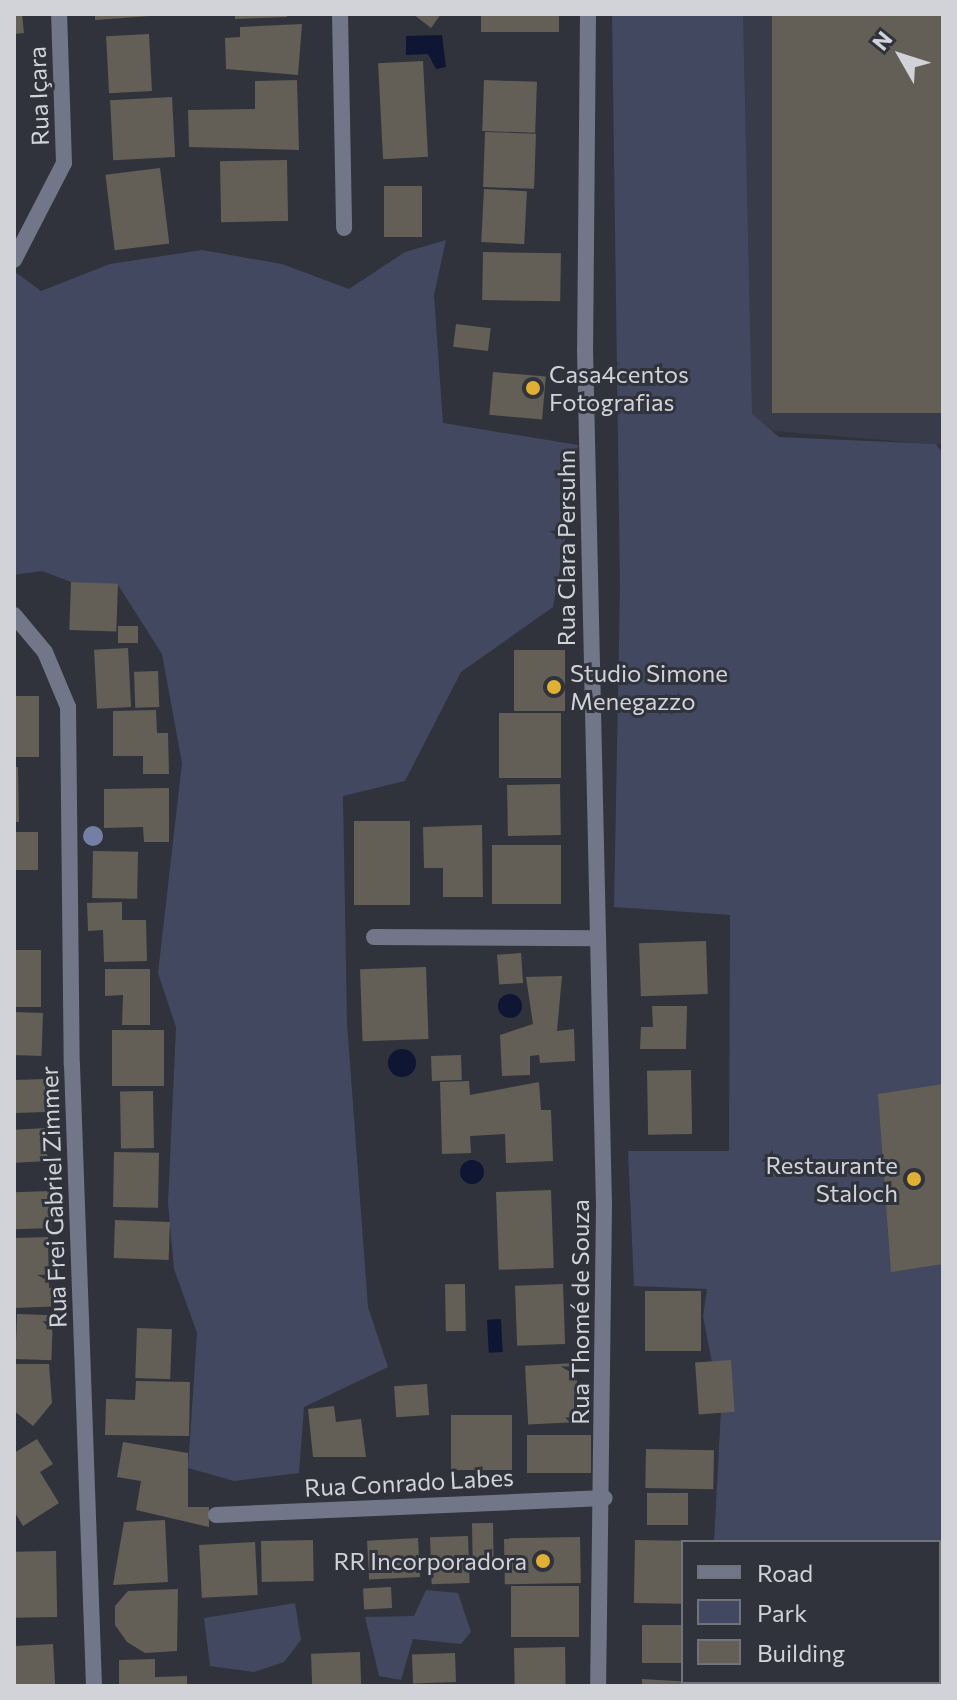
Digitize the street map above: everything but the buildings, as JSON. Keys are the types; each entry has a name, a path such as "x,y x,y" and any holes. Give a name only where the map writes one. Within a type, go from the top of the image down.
{"street":[{"name":"Rua Içara","path":"14,260 64,163 59,14"},
{"path":"340,14 344,228"},
{"name":"Rua Clara Persuhn","path":"588,14 585,349 596,938"},
{"name":"Rua Frei Gabriel Zimmer","path":"14,615 45,652 68,707 72,1065 94,1686"},
{"path":"374,937 596,938"},
{"name":"Rua Thomé de Souza","path":"596,938 605,1498 598,1686"},
{"name":"Rua Conrado Labes","path":"216,1515 605,1498"}],"shaded area":[{"path":"708,14 943,14 943,445 749,429"},
{"path":"442,35 446,67 436,69 428,54 406,55 406,36"},
{"path":"510,994 521,1001 522,1006 515,1017 510,1018 499,1011 498,1006 505,995"},
{"path":"402,1049 412,1053 416,1063 412,1073 402,1077 392,1073 388,1063 392,1053"},
{"path":"472,1160 481,1163 484,1172 481,1181 472,1184 463,1181 460,1172 463,1163"},
{"path":"501,1319 503,1352 489,1353 487,1320"}],"green space":[{"path":"612,14 743,14 752,414 779,437 936,444 943,454 943,1686 721,1686 941,1684 941,1540 714,1540 721,1409 703,1316 707,1289 634,1286 628,1151 729,1151 730,915 614,907 620,588"},
{"path":"446,240 434,295 443,423 578,445 564,546 553,607 461,672 405,781 343,796 347,1023 368,1307 388,1367 304,1407 299,1473 234,1481 188,1468 197,1333 174,1269 168,1203 176,1027 158,973 182,763 162,654 118,585 71,582 42,571 14,575 14,271 41,291 110,264 202,250 282,264 349,289 405,252"},
{"path":"426,1590 458,1593 471,1632 461,1644 413,1639 401,1680 379,1676 365,1617 414,1616"},
{"path":"295,1603 301,1640 284,1662 254,1672 210,1666 204,1618"}],"place":[{"name":"Casa4centos Fotografias","path":"533,388"},
{"name":"Studio Simone Menegazzo","path":"554,687"},
{"name":"Restaurante Staloch","path":"914,1179"},
{"name":"RR Incorporadora","path":"543,1561"}]}
